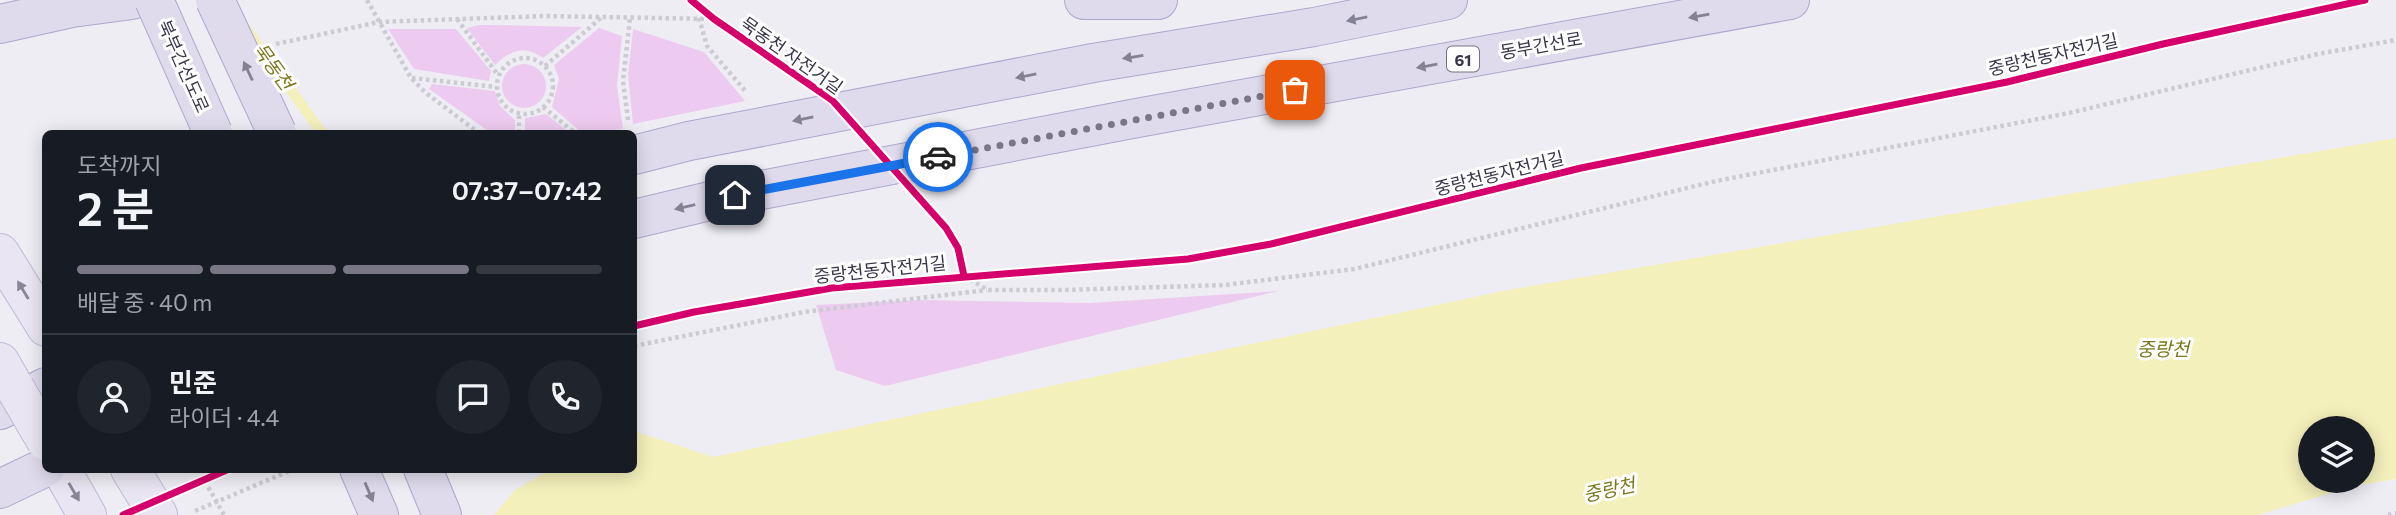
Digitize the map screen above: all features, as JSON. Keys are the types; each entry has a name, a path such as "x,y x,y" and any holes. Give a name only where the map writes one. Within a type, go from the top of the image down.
{"highway":[{"path":"6,0 72,8"},
{"path":"0,24 72,8 132,0"},
{"name":"북부간선도로","path":"154,0 212,130"},
{"path":"215,0 276,130"},
{"path":"1084,0 1158,0"},
{"path":"637,143 689,141 1093,63 1314,27 1448,0"},
{"name":"동부간선로","path":"637,218 735,195 1137,118 1790,0"},
{"path":"0,489 42,469"},
{"path":"361,473 379,515"},
{"path":"425,473 442,515"}],"main road":[{"path":"0,253 42,321"},
{"path":"15,387 42,434"},
{"path":"63,473 87,515"},
{"path":"132,473 158,515"}],"path":[{"path":"367,0 411,78 426,93 475,130"},
{"path":"270,46 379,22 602,17 714,19"},
{"path":"545,66 602,17"},
{"path":"630,17 623,81 630,130"},
{"path":"699,18 707,46 755,102"},
{"path":"457,19 498,75"},
{"path":"637,345 804,312 988,290 1225,285 1354,269 1716,181 2069,113 2318,54 2396,40"},
{"path":"524,57 545,66 552,79 553,88 543,107 531,114 519,114 506,107 500,100 496,87 498,75 506,64 524,57"},
{"path":"411,78 496,87"},
{"path":"543,107 571,130"},
{"path":"519,114 519,130"},
{"path":"962,267 964,276 988,290"},
{"path":"200,473 224,515"},
{"path":"187,515 285,473"},
{"path":"194,484 217,474"},
{"path":"2388,515 2396,513"}],"shaded area":[{"path":"479,25 582,27 543,58 530,52 518,51 495,65 467,28"},
{"path":"599,28 622,36 617,86 623,129 579,130 552,107 559,79 554,65"},
{"path":"388,29 456,29 491,71 489,81 414,69"},
{"path":"633,29 704,52 745,101 633,124 628,75"},
{"path":"524,64 533,65 540,70 545,77 545,95 540,102 533,107 524,108 515,107 508,102 503,95 502,86 503,77 508,70 515,65"},
{"path":"432,84 495,91 500,106 515,120 515,130 487,130 429,89"},
{"path":"546,114 566,130 525,130 525,118"},
{"path":"1278,291 885,386 836,370 816,305 920,300 1090,303"}],"water":[{"name":"중랑천","path":"2396,138 2396,479 2375,482 2375,416 2298,416 2298,493 2331,493 2258,515 494,515 515,490 544,473 637,473 637,432 713,457 1508,290"}],"waterway":[{"name":"묵동천","path":"246,28 320,130"}],"cycle path":[{"name":"묵동천 자전거길","path":"691,0 714,19 832,100 946,228 958,248 964,276"},
{"name":"중랑천동자전거길","path":"637,325 694,312 832,288 1188,259 1271,244 1581,168 2007,82 2163,44 2365,0"},
{"path":"123,515 220,473"}],"way so far":[{"path":"938,157 1295,90"}],"route":[{"path":"735,195 938,157"}]}
